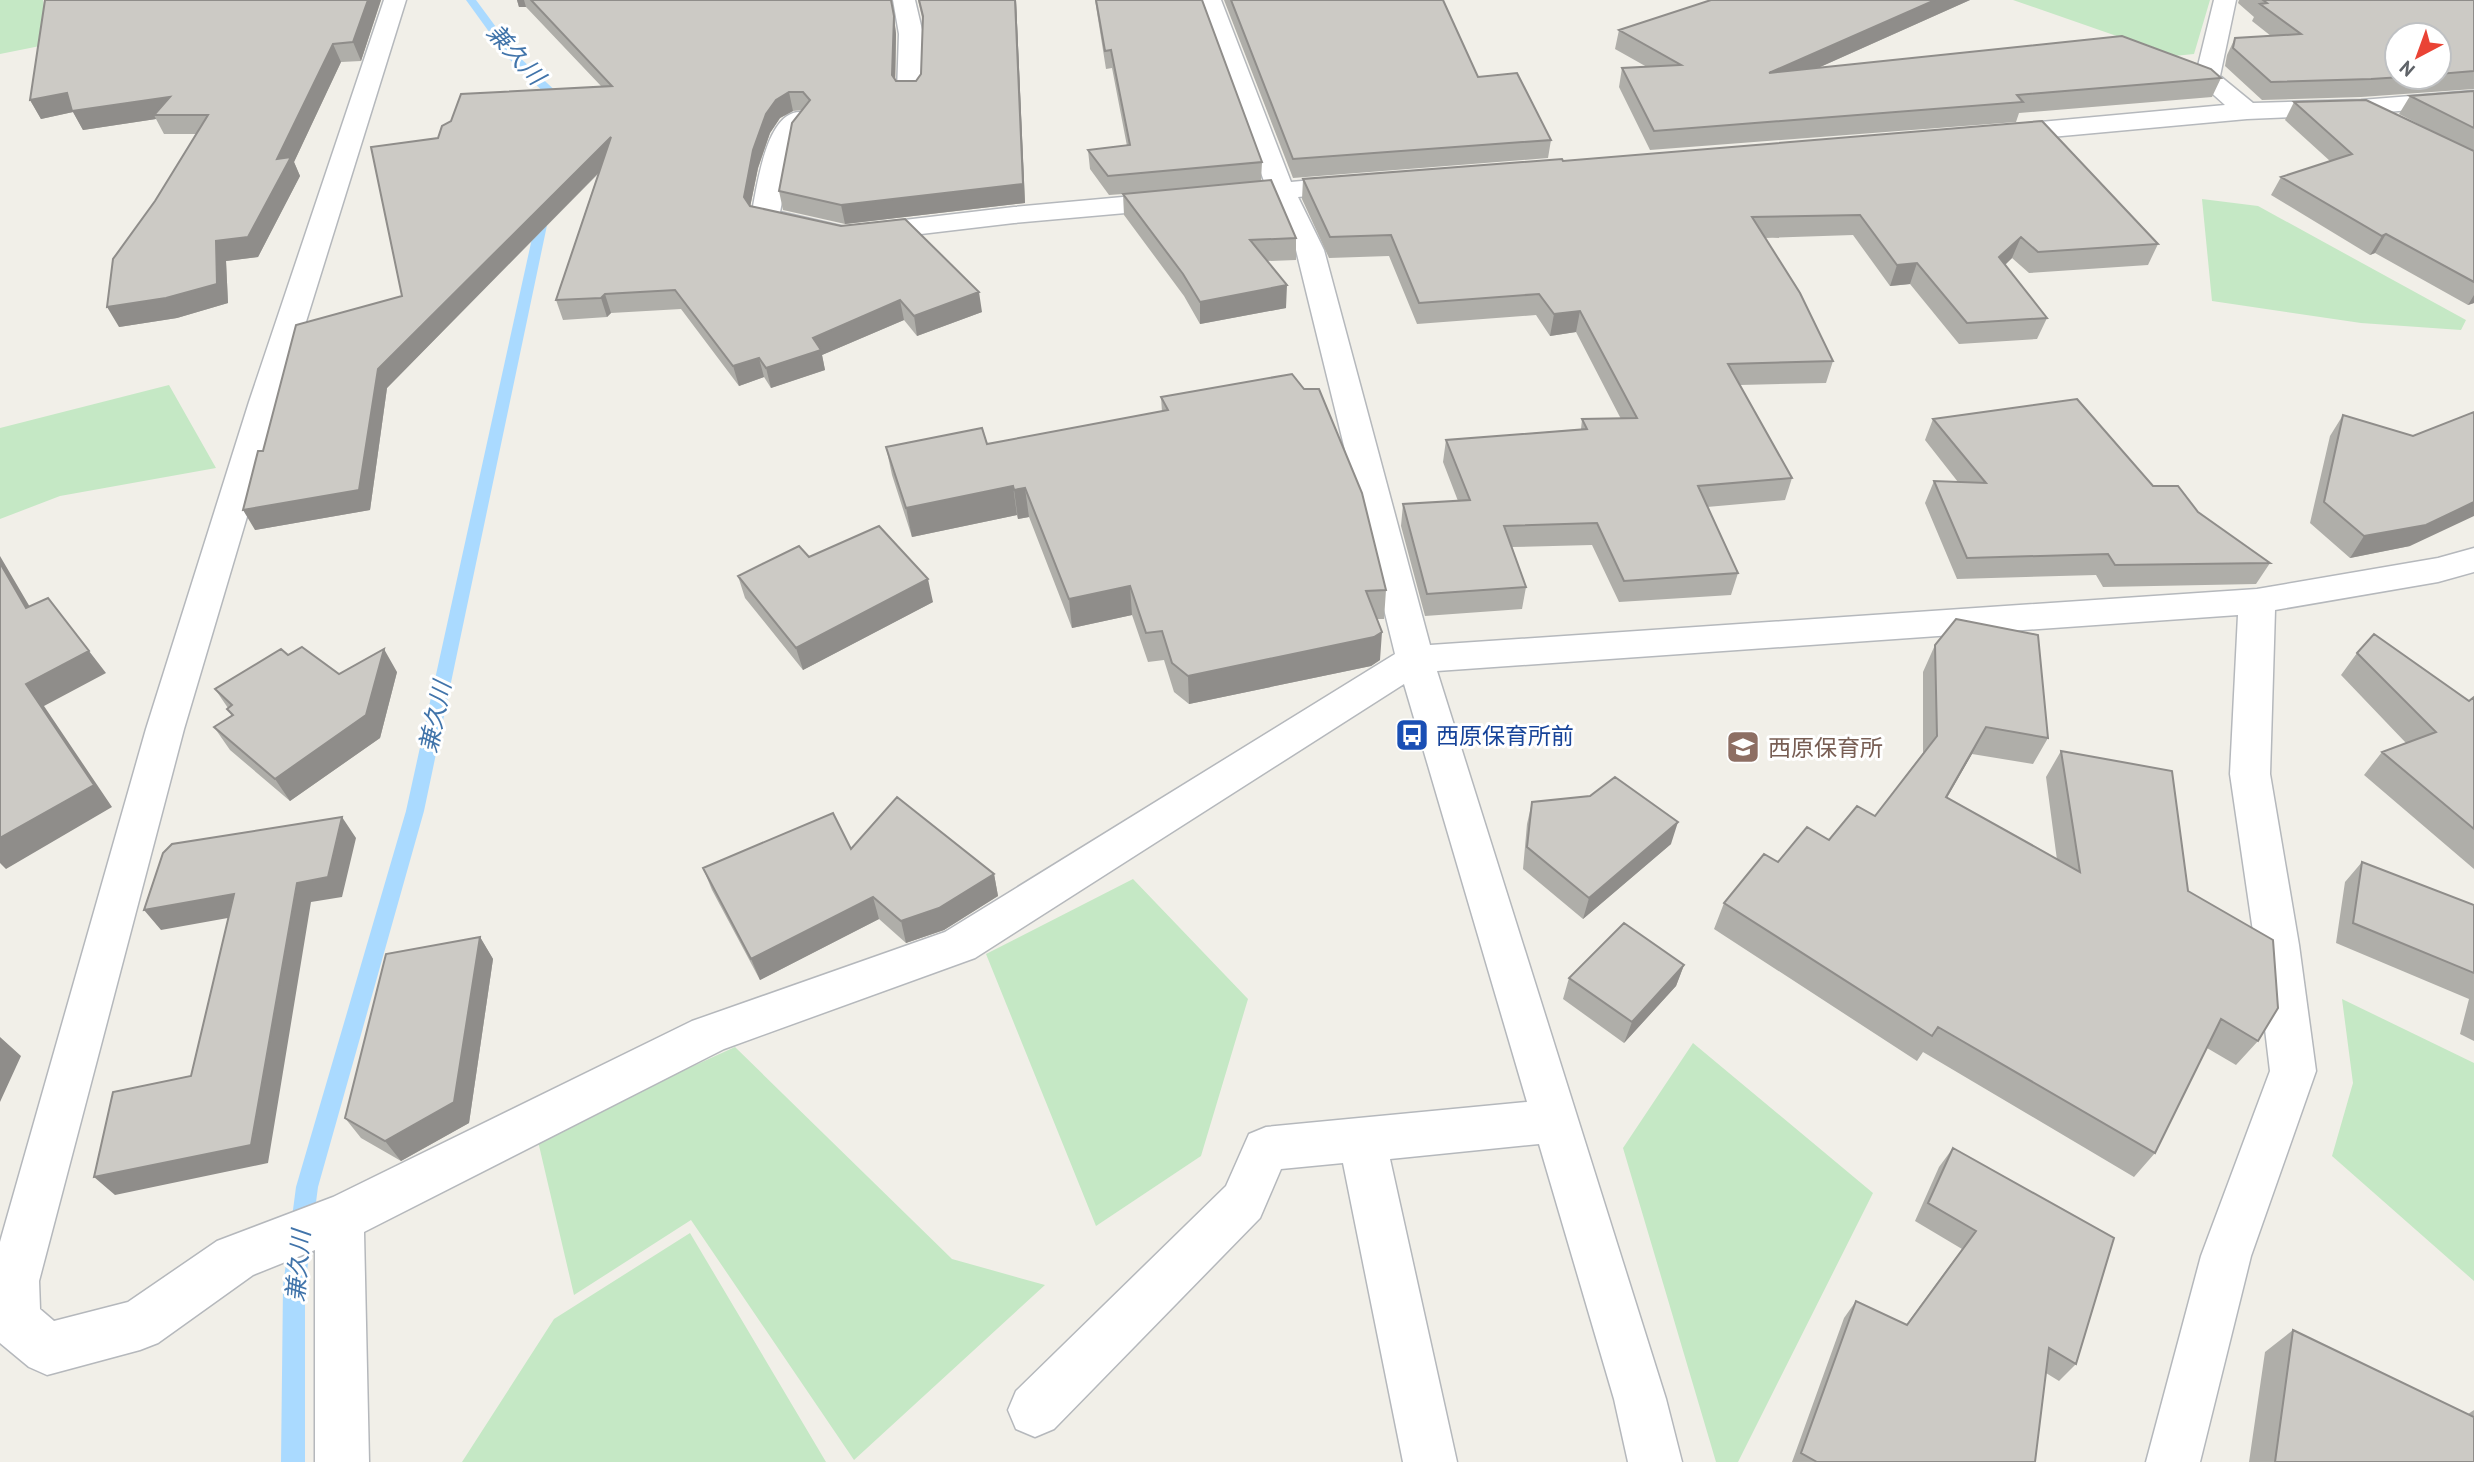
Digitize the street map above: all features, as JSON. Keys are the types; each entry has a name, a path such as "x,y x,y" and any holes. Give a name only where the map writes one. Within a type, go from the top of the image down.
{"street":[{"path":"395,0 265,402 165,729 14,1280 14,1321 47,1349 140,1325 235,1258 331,1221 708,1035 960,945 1415,659 2257,601 2438,570 2474,560"},
{"path":"904,0 911,34 909,92"},
{"path":"1210,0 1281,190 1310,250 1415,659 1640,1399 1655,1462"},
{"path":"2225,0 2207,78 2247,111"},
{"path":"1972,136 2247,111 2361,107 2474,98"},
{"path":"2361,107 2406,130"},
{"path":"798,118 781,140 765,217 845,235 1376,182"},
{"path":"2173,1462 2226,1256 2293,1071 2277,945 2250,774 2257,601"},
{"path":"1035,1410 1243,1202 1266,1149 1555,1121"},
{"path":"1362,1140 1430,1462"},
{"path":"331,1221 342,1462"}],"green space":[{"path":"0,0 43,0 50,44 0,54"},
{"path":"2013,0 2210,0 2194,54 2174,56"},
{"path":"2202,199 2258,206 2466,320 2461,330 2361,323 2212,301"},
{"path":"169,385 216,468 60,496 0,519 0,428"},
{"path":"1133,879 1248,999 1201,1156 1096,1226 986,954"},
{"path":"2342,999 2474,1063 2474,1281 2332,1156 2353,1083"},
{"path":"1693,1043 1873,1193 1738,1462 1716,1462 1623,1148"},
{"path":"735,1047 952,1259 1045,1285 854,1460 691,1220 574,1295 537,1137"},
{"path":"690,1233 826,1462 462,1462 554,1319"}],"building":[{"path":"45,0 368,0 353,42 333,44 277,159 291,157 248,237 216,241 217,284 166,298 107,307 113,259 155,201 208,115 154,115 170,97 72,111 67,93 30,100"},
{"path":"531,0 891,0 894,16 892,75 896,81 916,81 921,74 923,16 919,0 1015,0 1023,184 841,205 779,191 792,123 810,100 803,92 789,92 776,100 766,114 753,150 744,197 750,206 841,226 905,219 979,292 914,316 900,300 813,338 821,350 766,368 759,358 733,366 675,290 556,300 611,137 378,369 359,490 243,510 258,451 263,451 296,325 402,296 371,147 438,138 442,126 451,121 461,94 612,86"},
{"path":"1096,0 1202,0 1262,162 1108,176 1088,150 1130,145 1111,50 1105,51"},
{"path":"1231,0 1443,0 1478,77 1517,73 1551,140 1293,159"},
{"path":"1711,0 1935,0 1769,73 2122,36 2211,69 2221,78 2017,95 2023,102 1654,131 1622,68 1681,65 1619,30"},
{"path":"2263,0 2474,0 2474,71 2453,73 2453,21 2383,21 2383,78 2271,82 2233,48 2235,38 2301,34 2260,4 2267,3"},
{"path":"2474,91 2474,128 2410,96"},
{"path":"2366,100 2474,151 2474,282 2386,234 2382,236 2281,177 2352,154 2294,102"},
{"path":"2042,121 2158,244 2038,252 2021,237 1999,257 2047,318 1967,323 1917,263 1897,265 1860,215 1752,217 1800,293 1833,361 1728,364 1792,478 1698,486 1738,573 1624,581 1597,523 1504,526 1526,587 1427,594 1403,504 1470,500 1446,440 1587,429 1582,419 1637,418 1580,311 1554,314 1539,294 1419,303 1391,235 1330,237 1303,179 1563,161"},
{"path":"1271,180 1296,238 1250,240 1287,285 1200,302 1183,274 1123,194"},
{"path":"1292,374 1304,389 1319,389 1362,493 1386,590 1366,591 1382,632 1374,637 1188,676 1172,663 1162,631 1146,633 1130,586 1069,599 1025,488 1014,490 1013,486 906,508 886,447 982,428 987,444 1168,410 1161,397"},
{"path":"2077,399 2153,486 2178,486 2198,512 2270,563 2115,565 2108,554 1967,558 1934,481 1986,483 1933,419"},
{"path":"2474,412 2474,502 2426,525 2364,536 2324,502 2343,415 2413,436"},
{"path":"879,526 928,579 796,648 738,576 799,546 809,557"},
{"path":"0,563 26,608 48,598 89,651 26,684 94,785 0,838"},
{"path":"1956,619 2038,635 2048,738 1986,727 1946,797 2080,872 2061,751 2172,771 2188,891 2273,940 2278,1008 2258,1041 2221,1019 2155,1153 1938,1027 1932,1036 1724,903 1764,854 1778,862 1807,827 1829,840 1857,806 1875,816 1937,736 1935,645"},
{"path":"2374,634 2469,701 2474,697 2474,829 2382,752 2436,732 2357,653"},
{"path":"302,647 339,674 384,649 366,715 275,779 214,727 233,715 227,709 232,705 215,689 281,649 288,655"},
{"path":"1615,777 1678,822 1589,898 1527,847 1532,802 1590,796"},
{"path":"897,797 994,874 939,908 901,921 873,897 751,959 703,868 833,813 851,849"},
{"path":"342,817 328,877 297,883 251,1145 94,1177 113,1092 191,1076 234,894 144,910 163,853 172,844"},
{"path":"2362,862 2474,905 2474,973 2353,923"},
{"path":"1624,923 1684,965 1632,1022 1569,978"},
{"path":"480,937 454,1102 385,1141 345,1118 386,954"},
{"path":"1953,1148 2114,1238 2076,1364 2049,1348 2035,1462 1817,1462 1801,1453 1856,1301 1907,1325 1976,1231 1928,1203"},
{"path":"2293,1330 2474,1417 2474,1462 2275,1462"}],"waterway":[{"name":"兼久川","path":"471,0 512,56 558,99 557,107"},
{"name":"兼久川","path":"293,1462 294,1286 307,1187 415,811 544,211"}],"place":[{"name":"西原保育所前","path":"1412,735"},
{"name":"西原保育所","path":"1743,747"}]}
